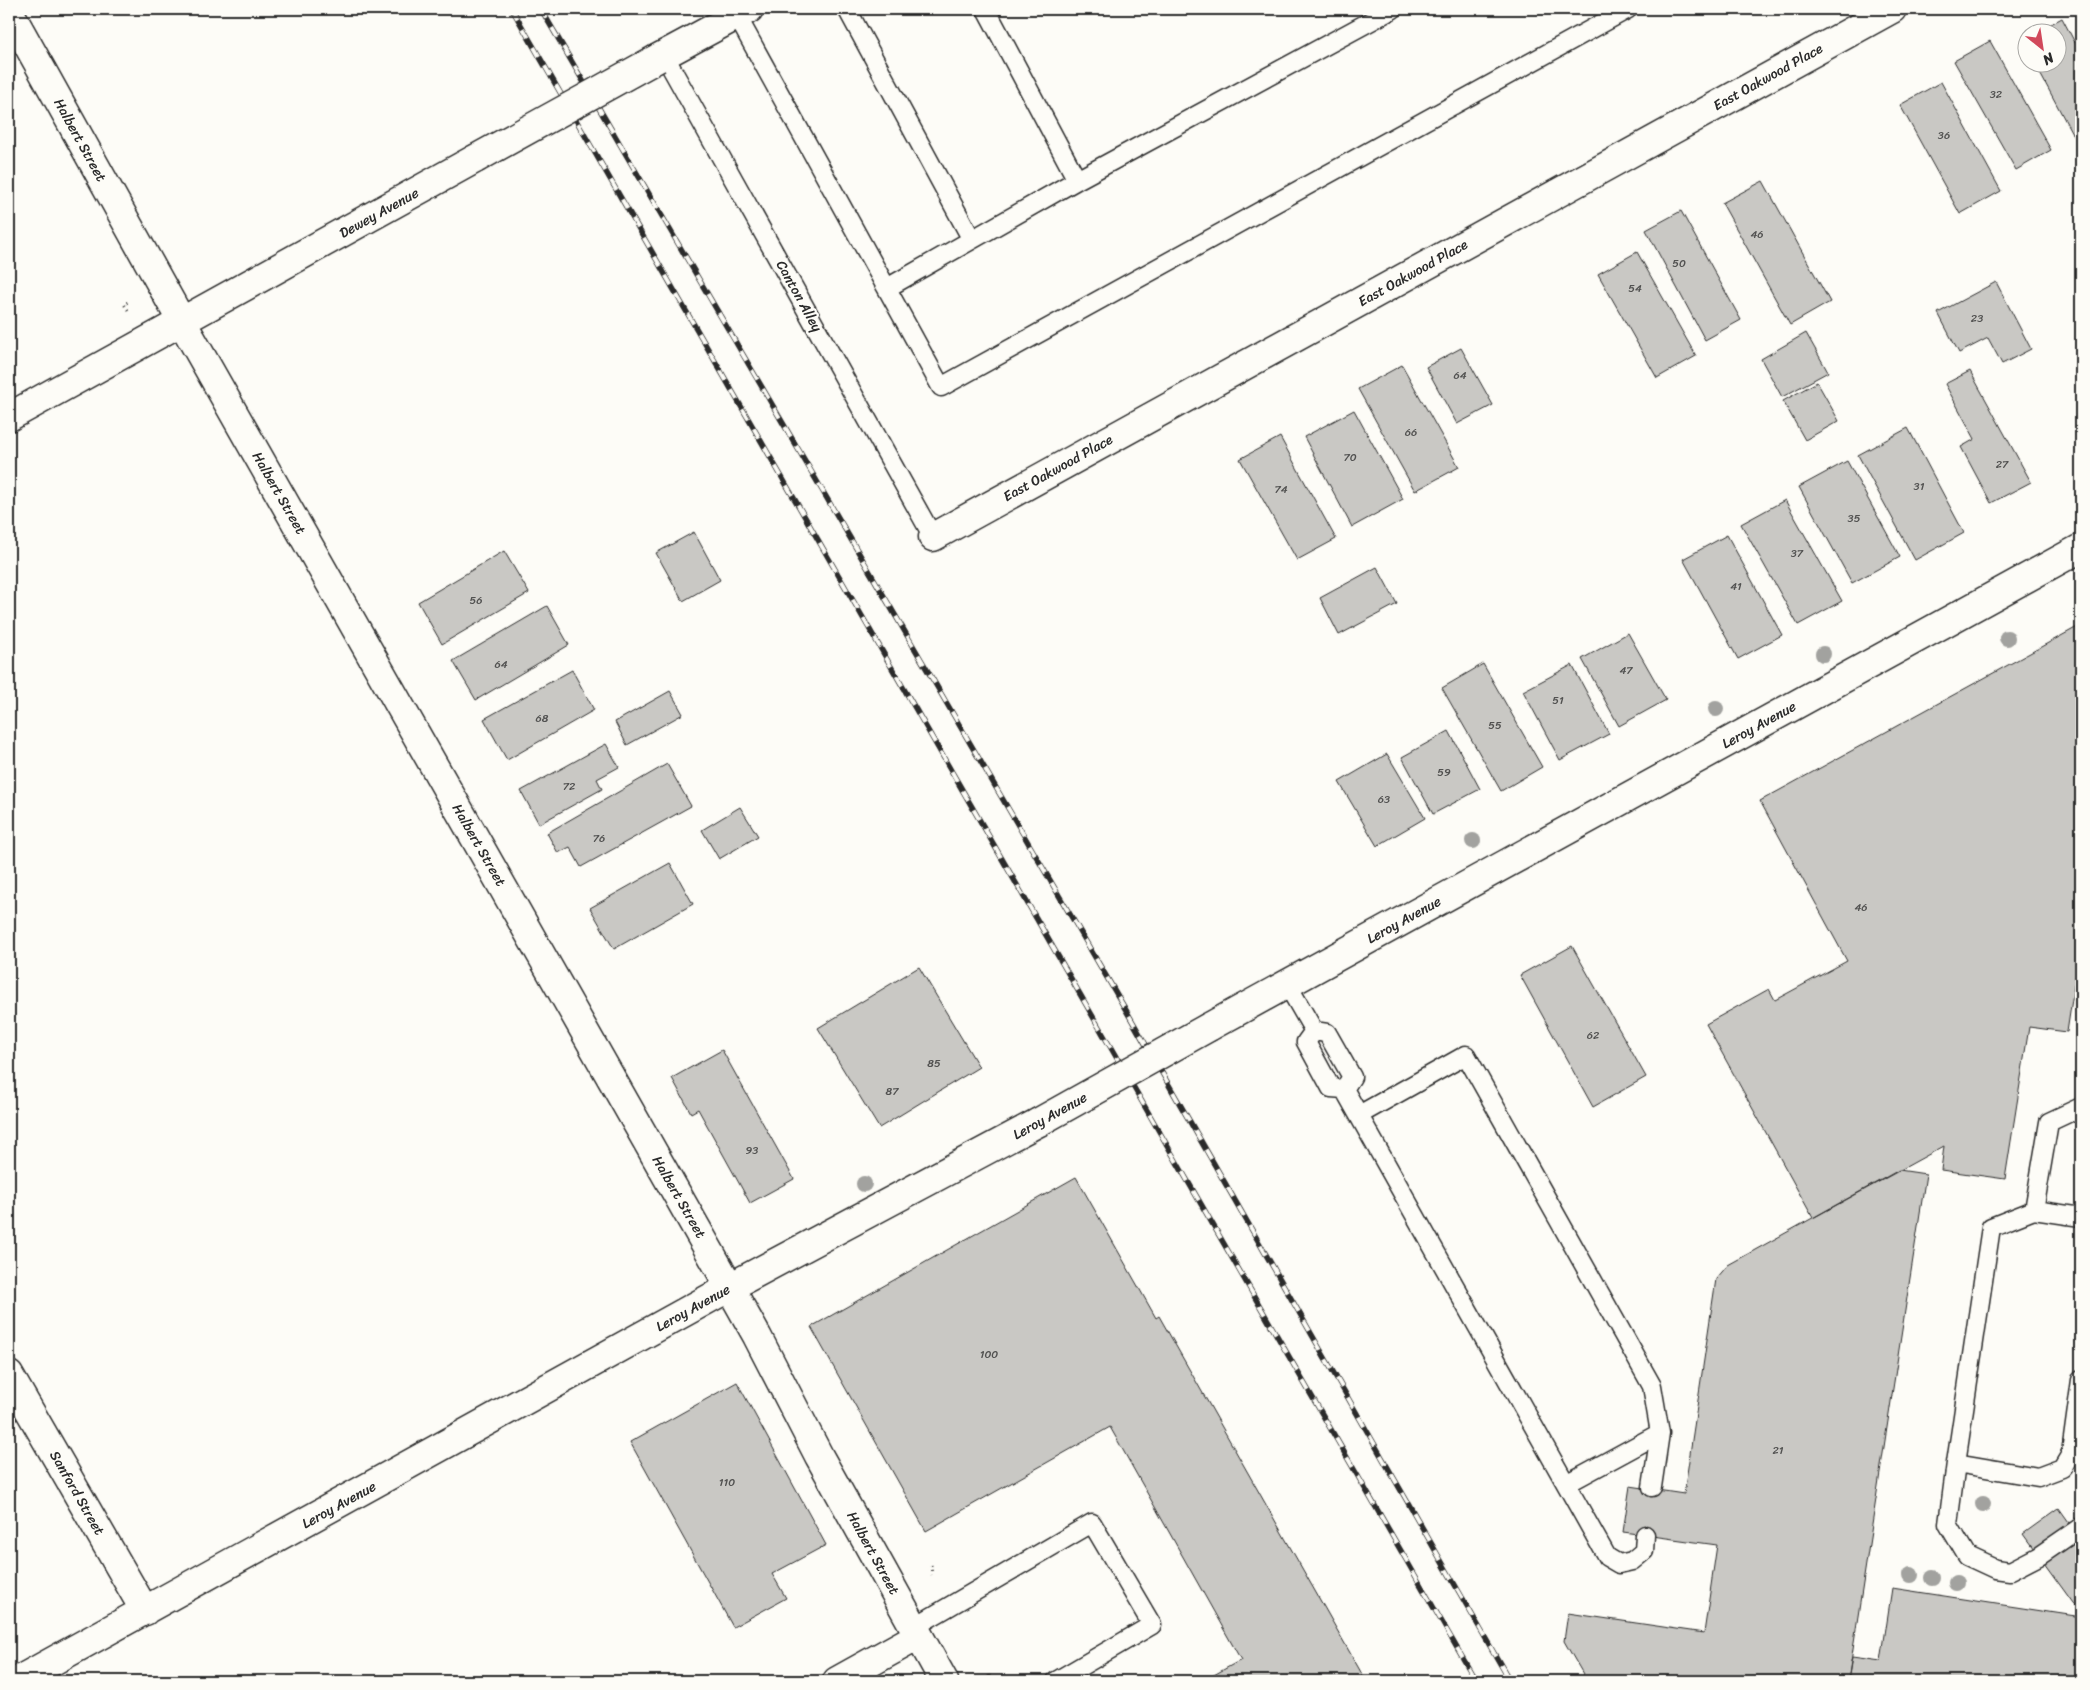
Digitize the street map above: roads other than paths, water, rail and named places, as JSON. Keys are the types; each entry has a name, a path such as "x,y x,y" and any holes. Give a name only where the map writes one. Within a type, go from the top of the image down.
{"street":[{"name":"East Oakwood Place","path":"934,537 1892,9"},
{"name":"Halbert Street","path":"9,11 182,322 730,1287 819,1456 944,1681"},
{"name":"Dewey Avenue","path":"9,417 743,12"},
{"name":"Leroy Avenue","path":"17,1681 730,1287 1039,1122 2081,548"},
{"name":"Sanford Street","path":"9,1375 146,1611"},
{"path":"837,1681 916,1631"}],"lane":[{"path":"847,9 971,238"},
{"path":"986,9 1077,180"},
{"path":"887,288 971,238 1393,9"},
{"path":"743,12 887,288 941,387 1628,9"},
{"name":"Canton Alley","path":"661,57 934,537"},
{"path":"1287,984 1314,1031 1327,1032 1352,1077 1344,1089 1607,1557 1619,1564 1632,1561 1644,1551 1645,1535"},
{"path":"1359,1115 1466,1056 1652,1386 1660,1433 1652,1487"},
{"path":"2034,1210 2049,1122 2081,1107"},
{"path":"2081,1217 2034,1210 1991,1227 1948,1524 1967,1556 1995,1568 2010,1571 2039,1556 2081,1527"},
{"path":"1956,1463 2038,1477 2062,1468 2071,1453 2081,1380"},
{"path":"1566,1484 1660,1433"},
{"path":"916,1631 1092,1523 1152,1625 1056,1681"}],"railway":[{"path":"512,9 1476,1681"},
{"path":"541,9 1130,1017 1510,1681"}]}
